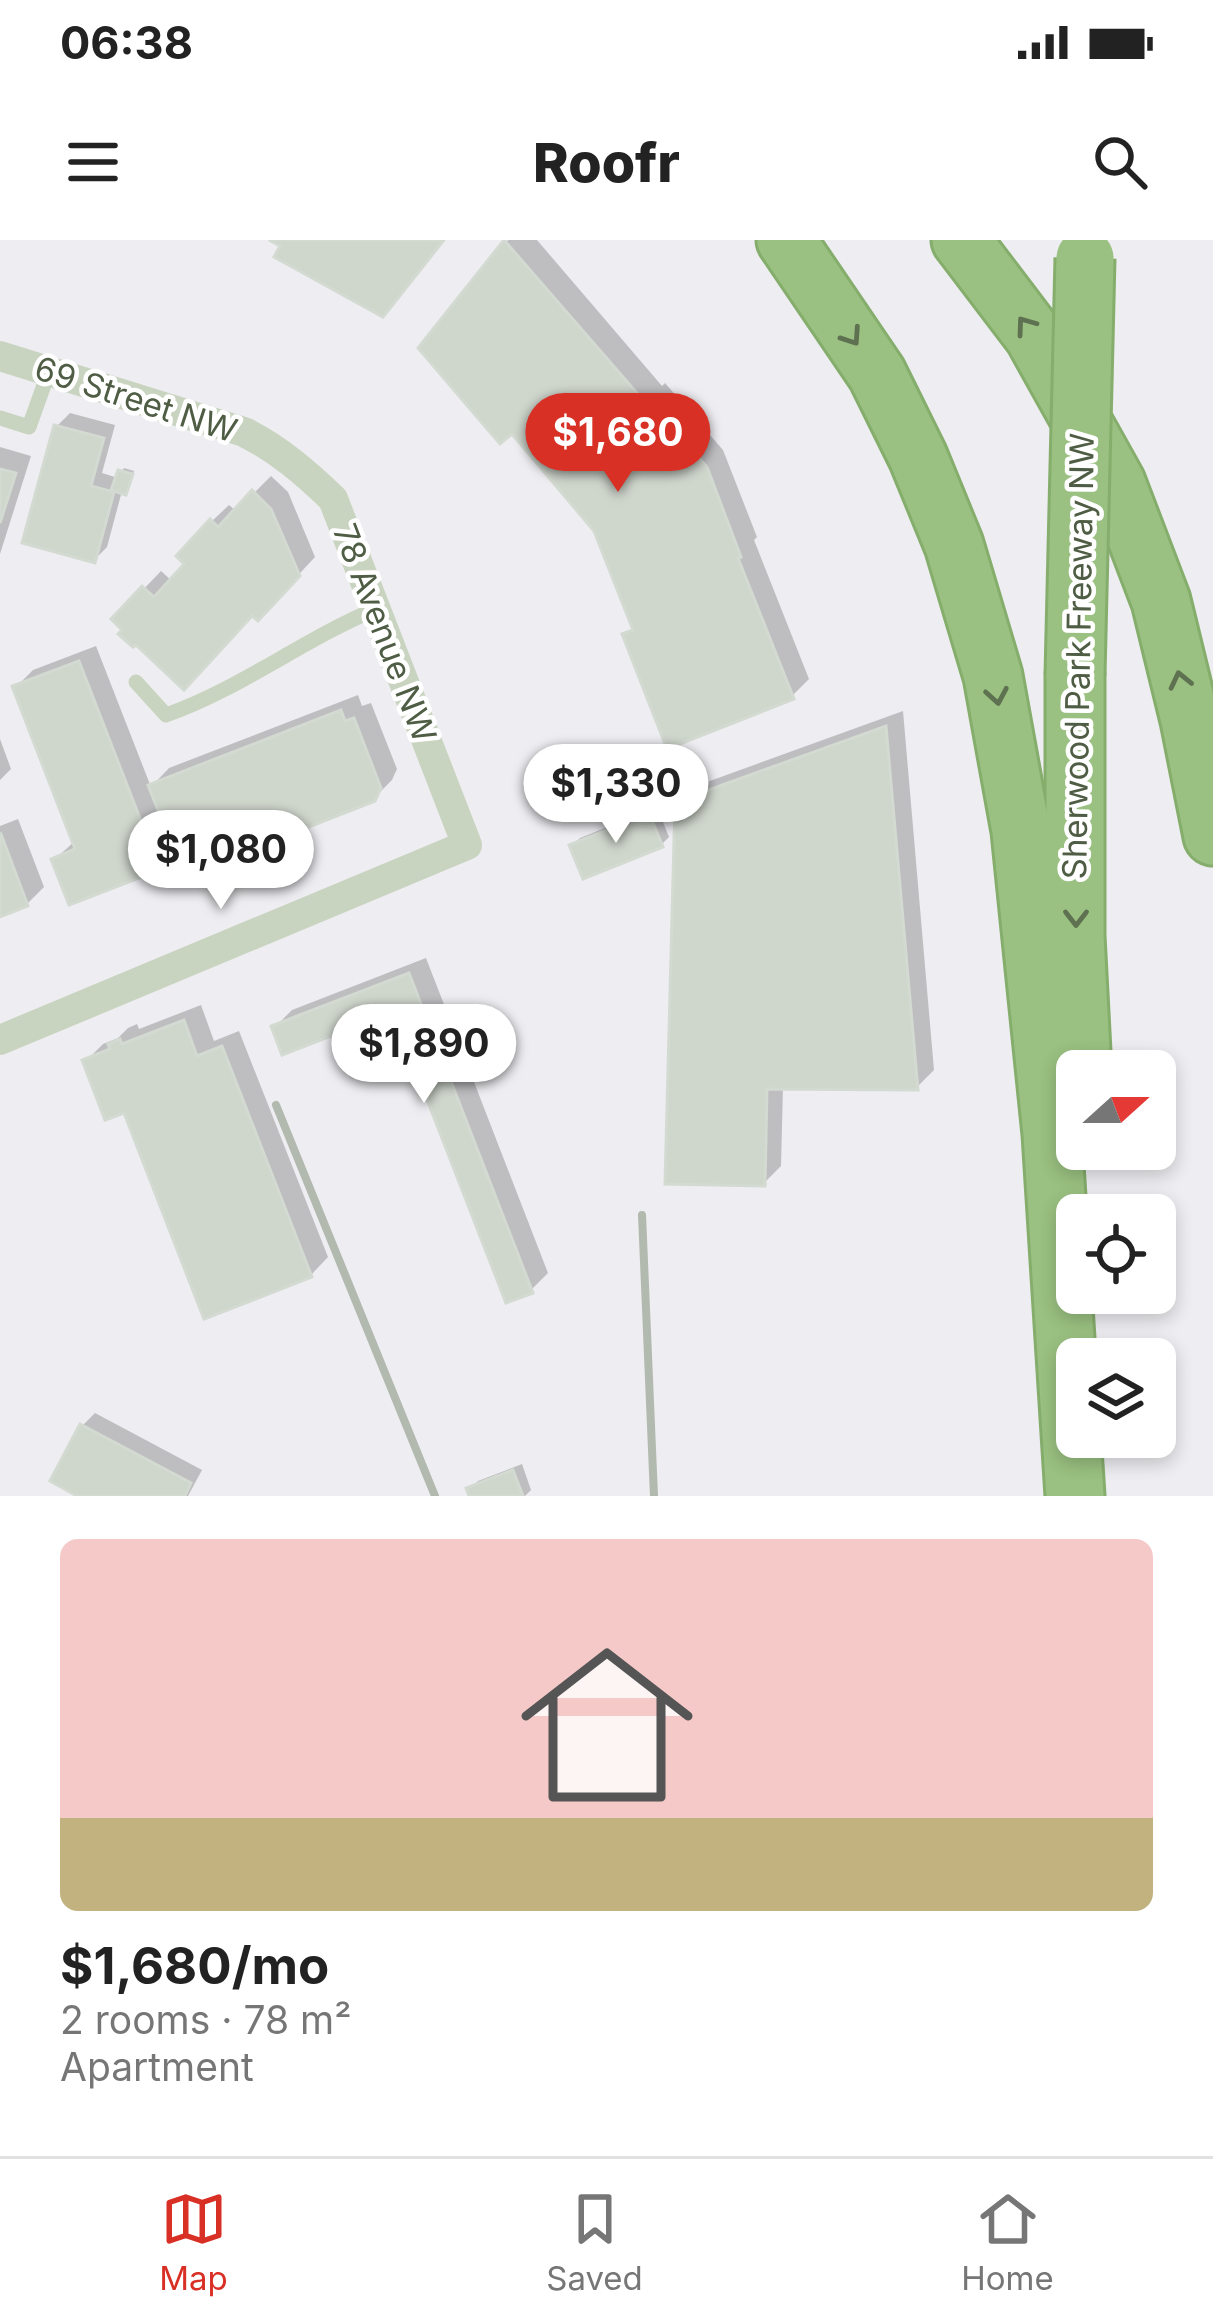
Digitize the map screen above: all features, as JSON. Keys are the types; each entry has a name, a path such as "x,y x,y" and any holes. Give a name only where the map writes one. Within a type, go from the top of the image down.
{"highway":[{"path":"786,240 877,374 918,457 954,545 993,676 1021,831 1052,1134 1075,1496"},
{"path":"961,240 1034,335 1116,483 1161,601 1213,836"},
{"name":"Sherwood Park Freeway NW","path":"1081,1050 1075,676 1086,249"},
{"path":"1102,1458 1105,1496"}],"street":[{"name":"69 Street NW","path":"0,356 244,431 270,445"},
{"name":"78 Avenue NW","path":"0,1040 467,844 332,499 270,445"}],"lane":[{"path":"0,418 29,427 49,371"},
{"path":"136,682 166,715 196,704 334,627 376,609"}],"building":[{"path":"269,240 444,240 383,317 274,257 280,246"},
{"path":"504,240 707,467 794,699 667,749 622,634 633,630 594,531 512,434 500,444 418,348"},
{"path":"54,425 104,438 91,486 114,492 95,563 22,543"},
{"path":"0,469 16,473 0,523"},
{"path":"118,470 133,474 126,495 111,490"},
{"path":"252,490 271,509 300,576 258,621 252,616 184,690 118,634 122,630 111,619 142,586 154,597 184,564 176,556 210,519 218,527"},
{"path":"79,661 160,870 69,905 51,859 75,849 12,686"},
{"path":"341,710 345,721 354,718 381,788 375,801 184,876 148,785"},
{"path":"886,726 918,1090 767,1089 765,1186 665,1184 675,802"},
{"path":"649,813 663,847 583,879 569,845"},
{"path":"0,835 28,906 0,917"},
{"path":"409,973 533,1293 506,1303 393,1012 282,1055 271,1026"},
{"path":"184,1020 197,1056 222,1046 312,1277 204,1319 124,1113 105,1120 82,1060 110,1049 108,1044 120,1039 122,1044"},
{"path":"80,1424 191,1483 185,1496 77,1496 50,1481"},
{"path":"513,1470 523,1496 469,1496 466,1488"}],"railway":[{"path":"276,1105 435,1496"},
{"path":"642,1215 654,1496"}]}
